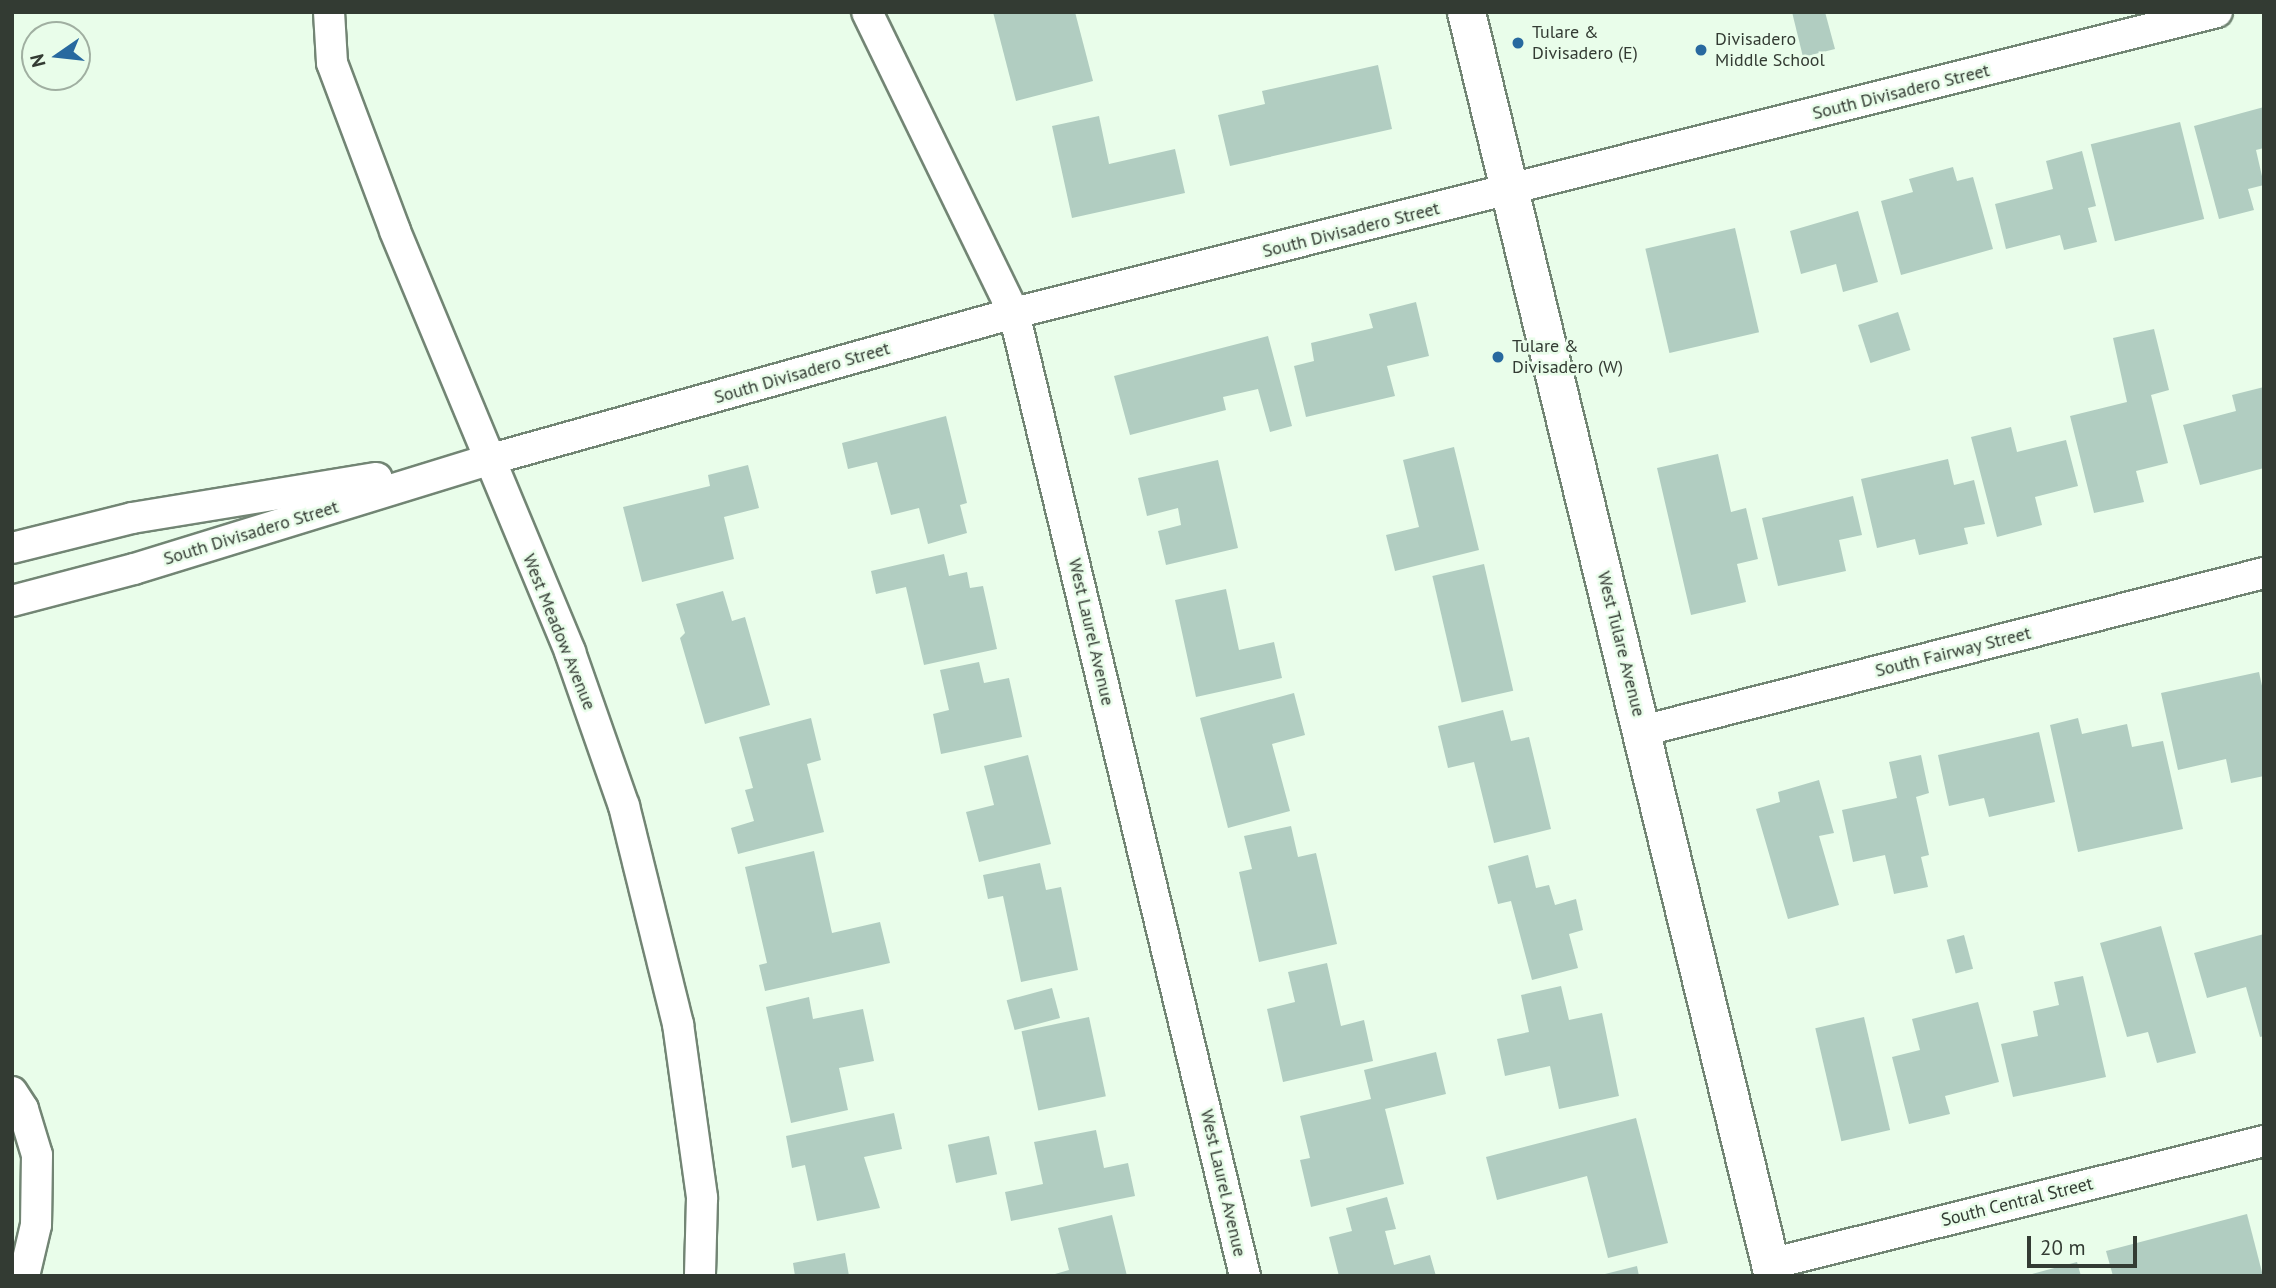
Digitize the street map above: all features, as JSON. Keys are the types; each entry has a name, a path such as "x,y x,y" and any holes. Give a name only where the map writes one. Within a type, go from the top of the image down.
{"street":[{"name":"West Meadow Avenue","path":"329,12 332,63 488,460 570,652 624,806 678,1024 702,1198 700,1276"},
{"name":"West Laurel Avenue","path":"867,12 1014,313 1245,1276"},
{"name":"West Tulare Avenue","path":"1466,12 1772,1270"},
{"name":"South Divisadero Street","path":"12,601 488,460 1014,313 1509,192 2217,12"},
{"name":"South Divisadero Street","path":"12,548 132,518 488,460"},
{"name":"South Fairway Street","path":"1642,731 2264,573"},
{"path":"12,1092 23,1109 37,1155 36,1225 24,1276"},
{"name":"South Central Street","path":"1772,1270 2264,1141"}],"building":[{"path":"993,12 1075,12 1093,81 1016,101"},
{"path":"1792,12 1825,12 1835,49 1803,57"},
{"path":"1378,65 1392,129 1230,166 1218,115 1265,104 1262,91"},
{"path":"2264,107 2264,148 2256,150 2264,185 2248,189 2254,210 2219,219 2194,126"},
{"path":"1099,116 1109,164 1175,149 1185,193 1072,218 1052,126"},
{"path":"2180,122 2204,219 2115,241 2091,144"},
{"path":"2082,151 2096,206 2088,208 2097,242 2064,250 2060,235 2006,249 1995,204 2053,189 2046,161"},
{"path":"1953,167 1957,181 1973,177 1993,249 1901,275 1881,201 1913,192 1909,179"},
{"path":"1858,211 1878,282 1843,292 1836,264 1801,274 1790,231"},
{"path":"1735,228 1759,332 1669,353 1645,249"},
{"path":"1416,302 1429,356 1387,366 1395,396 1306,417 1294,366 1314,361 1311,343 1373,328 1369,314"},
{"path":"1898,312 1910,350 1870,363 1858,325"},
{"path":"2154,329 2169,390 2151,395 2168,463 2136,471 2144,502 2094,513 2070,416 2127,402 2113,338"},
{"path":"1268,336 1292,426 1270,432 1258,389 1223,397 1226,410 1130,435 1114,376"},
{"path":"2264,387 2264,468 2200,485 2183,425 2236,411 2232,395"},
{"path":"946,416 967,503 960,505 967,533 928,544 919,508 891,515 877,462 848,469 842,443"},
{"path":"2011,427 2017,452 2066,440 2078,486 2035,497 2042,525 1997,537 1971,437"},
{"path":"1454,447 1479,550 1395,571 1386,535 1419,527 1403,460"},
{"path":"1718,454 1731,512 1746,508 1758,559 1737,564 1746,602 1691,615 1657,468"},
{"path":"1948,459 1954,485 1974,480 1985,524 1964,528 1968,544 1919,555 1915,539 1877,548 1861,479"},
{"path":"1218,460 1238,548 1166,565 1158,531 1181,525 1178,508 1147,516 1138,478"},
{"path":"748,465 759,508 724,517 734,559 642,582 623,507 710,486 708,475"},
{"path":"1853,496 1862,535 1839,540 1846,571 1778,586 1762,518"},
{"path":"944,554 949,576 967,572 970,588 983,586 997,649 924,665 906,587 876,594 871,571"},
{"path":"1484,564 1513,691 1462,703 1432,576"},
{"path":"1226,589 1239,650 1274,642 1282,678 1196,697 1175,600"},
{"path":"723,591 732,621 745,617 770,705 705,724 680,638 685,633 676,604"},
{"path":"979,662 984,683 1009,678 1022,737 941,754 933,714 949,710 940,670"},
{"path":"2259,672 2264,695 2264,776 2231,783 2226,759 2178,770 2161,693"},
{"path":"1294,693 1305,735 1272,744 1290,811 1228,828 1200,718"},
{"path":"1503,710 1511,741 1529,737 1551,829 1494,843 1474,762 1448,768 1438,726"},
{"path":"811,718 821,760 807,764 824,832 738,854 731,828 754,821 745,790 753,788 739,737"},
{"path":"2078,718 2082,734 2127,724 2132,747 2163,741 2183,829 2078,852 2050,725"},
{"path":"2039,732 2055,802 1989,817 1984,798 1949,806 1938,755"},
{"path":"1028,755 1051,844 979,862 966,812 994,805 984,766"},
{"path":"1921,755 1929,793 1916,797 1929,855 1921,857 1928,887 1894,894 1885,855 1853,862 1842,810 1897,798 1889,762"},
{"path":"1819,780 1834,833 1819,836 1839,905 1788,919 1756,809 1780,802 1778,792"},
{"path":"1291,826 1298,857 1316,853 1337,944 1259,962 1239,872 1252,869 1244,836"},
{"path":"814,851 832,933 880,922 890,963 765,991 759,965 767,963 745,867"},
{"path":"1528,855 1536,888 1549,885 1555,905 1576,899 1583,930 1569,934 1578,968 1532,980 1511,901 1498,904 1488,866"},
{"path":"1040,863 1046,890 1061,887 1078,970 1021,982 1003,896 988,899 983,875"},
{"path":"2161,926 2196,1053 2157,1063 2148,1032 2127,1037 2100,943"},
{"path":"2264,934 2264,1036 2260,1037 2246,987 2207,998 2194,953"},
{"path":"1964,935 1973,969 1956,973 1947,940"},
{"path":"1327,963 1341,1026 1364,1020 1373,1061 1283,1082 1267,1009 1295,1002 1288,972"},
{"path":"2083,976 2106,1077 2013,1097 2001,1044 2038,1036 2033,1011 2059,1005 2054,982"},
{"path":"1561,986 1569,1020 1602,1013 1619,1096 1559,1109 1550,1066 1505,1076 1497,1039 1529,1032 1521,995"},
{"path":"1052,988 1060,1018 1015,1030 1007,1000"},
{"path":"809,997 813,1019 863,1009 874,1061 839,1068 848,1110 791,1123 766,1007"},
{"path":"1978,1002 1999,1082 1945,1096 1950,1114 1909,1124 1892,1057 1920,1050 1912,1019"},
{"path":"1089,1017 1106,1096 1038,1111 1022,1031"},
{"path":"1864,1017 1890,1130 1841,1141 1815,1028"},
{"path":"1436,1052 1446,1094 1385,1109 1404,1184 1311,1207 1300,1160 1310,1158 1300,1116 1371,1099 1364,1070"},
{"path":"894,1113 902,1149 864,1157 880,1208 817,1221 805,1165 792,1168 786,1136"},
{"path":"1636,1118 1668,1243 1608,1258 1587,1176 1497,1200 1486,1157"},
{"path":"1096,1130 1104,1168 1128,1163 1135,1196 1011,1221 1005,1192 1043,1184 1034,1142"},
{"path":"989,1136 997,1174 956,1183 948,1145"},
{"path":"1387,1197 1396,1229 1385,1231 1394,1265 1430,1255 1436,1276 1339,1276 1329,1237 1352,1231 1346,1208"},
{"path":"2247,1214 2263,1276 2113,1276 2106,1251"},
{"path":"1112,1215 1127,1276 1048,1276 1069,1270 1058,1228"},
{"path":"845,1253 849,1276 795,1276 793,1263"},
{"path":"2077,1262 2081,1276 2028,1276 2028,1275"},
{"path":"1637,1266 1639,1276 1601,1275"}],"place":[{"name":"Tulare & Divisadero (E)","path":"1518,43"},
{"name":"Divisadero Middle School","path":"1701,50"},
{"name":"Tulare & Divisadero (W)","path":"1498,357"}]}
